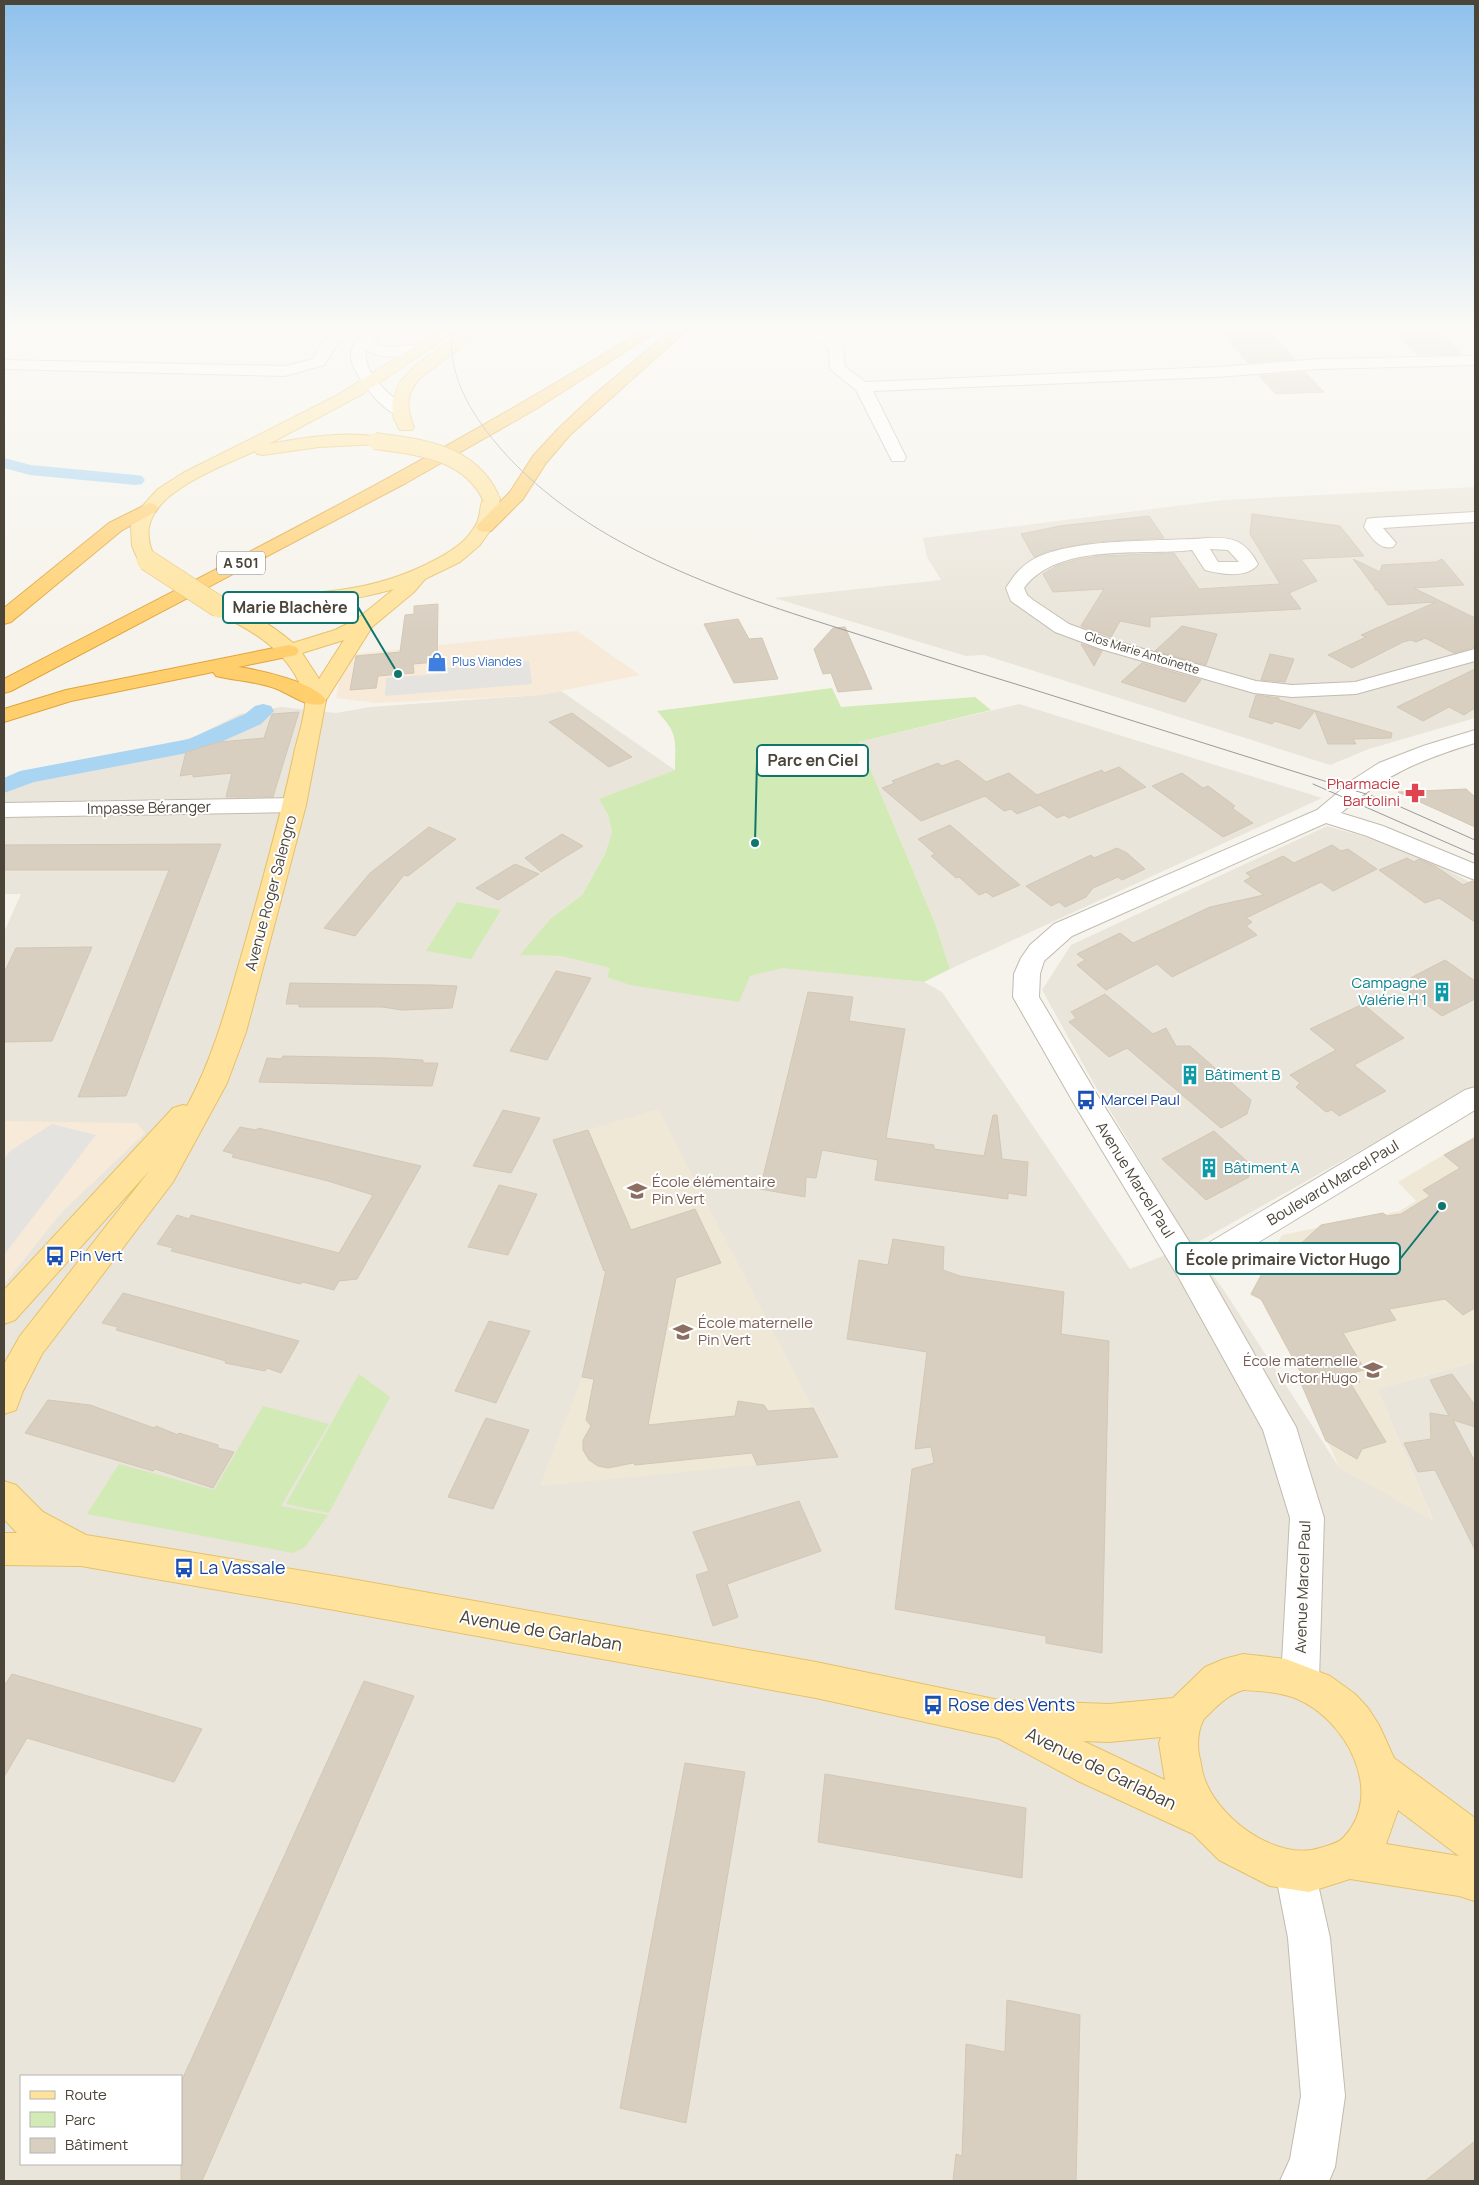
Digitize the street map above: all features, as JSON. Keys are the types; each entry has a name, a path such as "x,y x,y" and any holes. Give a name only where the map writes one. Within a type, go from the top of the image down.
{"highway":[{"name":"A 501","path":"4,687 333,515 476,428"},
{"path":"486,526 517,494 539,460 568,428"},
{"name":"A 501","path":"160,586 472,430"},
{"path":"4,618 115,527 149,508"},
{"path":"4,716 66,696 289,651"},
{"path":"162,676 219,672 251,674 297,689 316,700"}],"main road":[{"path":"286,428 176,484 149,508 141,522 138,536 147,560 166,576 188,586 219,607 261,628 289,651 306,673 316,700"},
{"path":"406,428 434,452"},
{"path":"188,586 238,598 274,601 324,598 374,590 418,576 448,561 471,544 486,526 491,510 491,498 483,482 471,470 454,460 434,452 406,445 375,441 334,440 293,444 252,452 215,464"},
{"path":"289,651 342,634 364,623 408,588 418,576"},
{"path":"316,700 364,623"},
{"name":"Avenue Roger Salengro","path":"4,1400 7,1389 31,1345 163,1174 213,1083 233,1032 295,805 316,700"},
{"name":"Avenue Roger Salengro","path":"4,1311 213,1083"},
{"name":"Avenue de Garlaban","path":"4,1496 31,1523 81,1550"},
{"name":"Avenue de Garlaban","path":"4,1549 81,1550 340,1594 816,1680 999,1719 1109,1723 1184,1716"},
{"path":"1243,1672 1271,1673 1300,1680 1327,1695 1350,1716 1368,1742 1378,1770 1382,1796 1378,1821 1367,1842 1350,1859 1324,1869 1295,1872 1261,1863 1229,1844 1203,1818 1188,1792 1180,1766 1179,1740 1184,1716 1199,1695 1219,1680 1243,1672"},
{"name":"Avenue de Garlaban","path":"999,1719 1092,1767 1203,1818"},
{"path":"1378,1770 1475,1843"},
{"path":"1350,1859 1459,1876 1475,1881"}],"street":[{"path":"883,428 898,457"},
{"path":"1387,543 1373,527 1373,523 1475,516"},
{"name":"Clos Marie Antoinette","path":"1198,545 1101,550 1072,555 1043,562 1024,574 1015,588 1018,597 1026,604 1062,628 1108,645 1254,687 1292,691 1356,688 1475,655"},
{"name":"Avenue Marcel Paul","path":"1300,1680 1307,1518 1279,1427 1190,1269 1086,1100 1026,997 1025,979 1036,952 1063,930 1325,815 1354,790 1386,769 1431,750 1475,736"},
{"name":"Impasse Béranger","path":"4,810 295,805"},
{"path":"1325,815 1375,831 1475,874"},
{"name":"Boulevard Marcel Paul","path":"1190,1269 1475,1098"},
{"path":"1295,1872 1309,1938 1323,2096 1312,2168 1303,2181"}],"shaded area":[{"path":"1475,487 1475,718 1369,749 1330,765 984,655 966,656 774,598 941,580 927,557 923,538 1223,500"},
{"path":"577,631 640,675 540,695 376,703 336,698 340,677 352,654"},
{"path":"529,661 532,684 385,696 386,678 438,674 438,669"},
{"path":"561,691 675,770 600,799 608,815 612,832 605,854 582,895 550,919 521,955 562,956 610,968 750,976 782,967 924,982 942,992 1130,1269 1191,1245 1093,1082 1042,990 1071,945 1327,826 1411,850 1475,885 1475,1086 1191,1246 1223,1289 1339,1467 1433,1520 1377,1389 1475,1362 1475,2181 4,2181 4,932 21,894 4,894 4,779 18,773 154,749 196,736 240,714 282,707 336,713 370,707 540,695"},
{"path":"1019,704 1322,798 950,969 935,923 859,742"},
{"name":"École maternelle Pin Vert","path":"658,1109 838,1457 540,1486 582,1377 605,1273 553,1140"},
{"path":"4,1121 137,1123 145,1133 60,1214 4,1285"},
{"path":"52,1124 96,1135 4,1255 4,1159 10,1151"},
{"name":"École maternelle Victor Hugo","path":"1475,1136 1475,1362 1377,1389 1433,1521 1339,1467 1300,1381 1303,1377 1266,1310 1271,1305 1250,1295 1282,1235 1400,1211 1416,1201 1398,1182"}],"green space":[{"path":"832,688 841,707 975,697 991,710 859,742 935,923 950,969 924,982 782,968 750,976 739,1002 630,985 607,977 610,968 561,956 520,955 550,919 582,895 605,854 612,832 608,815 599,799 675,770 674,738 669,726 657,711"},
{"path":"457,902 501,910 471,959 426,951"},
{"path":"359,1374 390,1397 329,1513 286,1504"},
{"path":"263,1406 329,1424 281,1506 328,1515 305,1547 293,1553 87,1514 119,1464 214,1490"}],"building":[{"path":"1252,514 1340,526 1364,556 1301,559 1317,581 1289,593 1301,609 1150,617 1150,627 1120,621 1111,637 1081,626 1104,589 1053,592 1043,574 1058,565 1079,559 1102,556 1174,553 1199,589 1280,584 1250,534"},
{"path":"1149,516 1164,538 1093,542 1049,551 1034,557 1021,534 1060,526"},
{"path":"1353,559 1380,572 1382,565 1436,562 1442,559 1464,585 1414,588 1475,618 1475,647 1454,653 1425,638 1416,642 1411,640 1403,642 1352,668 1328,655 1366,637 1361,635 1436,602 1388,605"},
{"path":"438,604 437,662 413,664 414,673 378,676 376,688 350,690 356,656 400,652 405,615 414,614 414,606"},
{"path":"738,619 749,639 762,638 778,679 734,683 704,624"},
{"path":"1182,626 1217,634 1206,665 1155,651"},
{"path":"845,627 872,689 838,692 831,673 823,674 814,649 833,628"},
{"path":"1081,644 1102,651 1094,666"},
{"path":"1270,654 1294,659 1285,682 1261,680"},
{"path":"1142,663 1201,680 1185,702 1121,682"},
{"path":"1475,669 1475,708 1464,715 1449,707 1423,721 1397,707"},
{"path":"1256,695 1279,698 1279,700 1392,733 1391,738 1353,739 1356,744 1328,744 1315,711 1300,729 1275,721 1272,724 1249,717"},
{"path":"299,712 273,797 226,797 232,773 193,777 193,774 180,776 186,752 219,742 264,738 272,714"},
{"path":"572,713 632,757 609,767 549,722"},
{"path":"958,760 986,782 1009,773 1037,795 1102,770 1104,773 1119,767 1146,787 1069,818 1064,815 1057,818 1040,805 1017,814 1011,809 1004,811 985,796 921,821 882,788 895,783 892,781 938,763 942,766"},
{"path":"1182,773 1203,788 1208,786 1235,806 1232,808 1253,823 1223,837 1152,786"},
{"path":"1466,789 1475,797 1475,827 1398,792"},
{"path":"950,825 1020,885 993,897 986,892 979,895 959,877 956,878 931,856 935,854 918,839"},
{"path":"429,827 456,839 408,876 404,875 355,936 324,928 370,873"},
{"path":"562,834 583,846 541,872 525,858"},
{"path":"221,844 126,1096 78,1097 169,870 4,870 4,845"},
{"path":"1332,845 1341,851 1348,849 1377,869 1333,891 1321,882 1246,918 1252,922 1246,926 1257,935 1172,977 1157,964 1106,990 1077,965 1085,960 1077,954 1120,933 1133,943 1210,907 1264,895 1244,881 1251,877 1246,873 1283,856 1294,863"},
{"path":"1117,848 1127,853 1145,869 1122,880 1118,877 1093,888 1086,897 1065,907 1059,902 1051,906 1026,886 1091,855 1094,858"},
{"path":"1407,858 1414,862 1419,859 1435,866 1463,885 1472,881 1475,882 1475,922 1439,898 1425,903 1379,870"},
{"path":"515,864 539,874 498,900 476,888"},
{"path":"92,947 52,1041 4,1042 4,973 16,948"},
{"name":"Campagne Valérie H 1","path":"1445,960 1475,981 1475,999 1442,1016 1399,984"},
{"path":"556,971 591,978 547,1060 510,1051"},
{"path":"290,983 457,986 452,1008 402,1010 382,1007 299,1007 299,1004 286,1004"},
{"path":"808,992 853,997 849,1021 905,1029 886,1138 934,1145 934,1149 984,1156 993,1115 997,1115 1002,1159 1028,1162 1026,1196 1008,1193 1008,1199 875,1180 878,1160 822,1150 816,1178 806,1177 805,1197 760,1189"},
{"name":"Bâtiment B","path":"1105,994 1153,1034 1166,1028 1176,1046 1190,1046 1251,1100 1247,1114 1221,1128 1127,1048 1109,1057 1069,1022 1076,1018 1071,1012"},
{"path":"1363,1004 1404,1038 1354,1065 1386,1091 1339,1116 1332,1110 1326,1112 1296,1087 1300,1083 1290,1075 1336,1050 1310,1029"},
{"path":"283,1056 387,1058 423,1060 423,1063 438,1063 432,1086 259,1082 267,1058 281,1059"},
{"path":"503,1110 540,1118 511,1173 473,1166"},
{"path":"240,1127 256,1130 258,1128 421,1166 357,1279 339,1281 334,1290 303,1282 300,1284 171,1251 173,1248 157,1244 177,1215 189,1219 191,1215 339,1253 373,1195 328,1181 232,1157 234,1154 223,1151"},
{"path":"588,1130 631,1230 695,1209 721,1263 676,1278 648,1425 735,1416 738,1401 764,1405 768,1411 813,1408 838,1457 757,1465 752,1453 635,1465 633,1463 608,1468 598,1466 589,1460 583,1450 583,1440 591,1426 586,1420 594,1379 582,1377 606,1270 604,1271 553,1140"},
{"name":"Bâtiment A","path":"1214,1131 1251,1165 1243,1170 1250,1175 1206,1200 1162,1159"},
{"name":"École maternelle Victor Hugo","path":"1475,1138 1475,1308 1463,1315 1445,1299 1389,1309 1396,1320 1343,1333 1365,1370 1355,1372 1360,1382 1351,1384 1386,1442 1362,1449 1357,1459 1326,1441 1300,1381 1303,1377 1261,1299 1251,1294 1279,1242 1295,1249 1321,1225 1383,1213 1387,1216 1401,1214 1430,1196 1423,1190 1460,1168 1444,1155"},
{"path":"499,1185 537,1194 508,1255 468,1247"},
{"path":"893,1239 944,1247 943,1270 960,1276 1064,1292 1061,1334 1109,1341 1102,1653 1046,1643 1046,1636 895,1609 912,1469 934,1463 931,1447 915,1449 927,1352 847,1339 859,1260 888,1265"},
{"path":"123,1293 299,1341 281,1373 267,1368 265,1371 225,1363 226,1361 116,1330 118,1327 102,1323"},
{"path":"489,1321 530,1331 496,1403 455,1391"},
{"path":"1452,1374 1475,1405 1475,1427 1453,1420 1475,1462 1475,1550 1435,1470 1418,1472 1404,1443 1431,1439 1430,1413 1449,1416 1430,1380"},
{"path":"48,1400 90,1405 154,1428 156,1426 178,1435 179,1433 218,1445 218,1448 234,1452 213,1488 155,1469 153,1471 25,1433"},
{"path":"486,1418 529,1430 493,1509 448,1497"},
{"path":"799,1501 821,1551 727,1584 738,1617 713,1626 696,1575 709,1571 693,1532"},
{"path":"12,1674 202,1729 174,1782 27,1738 4,1777 4,1686"},
{"path":"364,1681 414,1696 202,2181 181,2181 182,2080"},
{"path":"685,1763 745,1772 686,2123 620,2108"},
{"path":"825,1774 1026,1808 1022,1878 818,1842"},
{"path":"1007,2000 1080,2015 1076,2181 953,2181 956,2154 962,2156 966,2044 1005,2052"},
{"path":"1475,2141 1475,2181 1425,2181"}],"waterway":[{"path":"4,463 30,470 136,480"},
{"path":"4,786 28,776 195,745 253,719 263,711"}],"tram line":[{"path":"484,428 526,475 566,508 610,536 706,582 805,618 1385,800 1475,840"},
{"path":"1313,784 1475,855"}],"place":[{"name":"Plus Viandes","path":"437,662"},
{"name":"Marie Blachère","path":"398,674"},
{"name":"Pharmacie Bartolini","path":"1415,793"},
{"name":"Parc en Ciel","path":"755,843"},
{"name":"Campagne Valérie H 1","path":"1442,992"},
{"name":"Bâtiment B","path":"1190,1075"},
{"name":"Marcel Paul","path":"1086,1100"},
{"name":"Bâtiment A","path":"1209,1168"},
{"name":"École élémentaire Pin Vert","path":"637,1191"},
{"name":"École primaire Victor Hugo","path":"1442,1206"},
{"name":"Pin Vert","path":"55,1256"},
{"name":"École maternelle Pin Vert","path":"683,1332"},
{"name":"École maternelle Victor Hugo","path":"1373,1370"},
{"name":"La Vassale","path":"184,1568"},
{"name":"Rose des Vents","path":"933,1705"}]}
